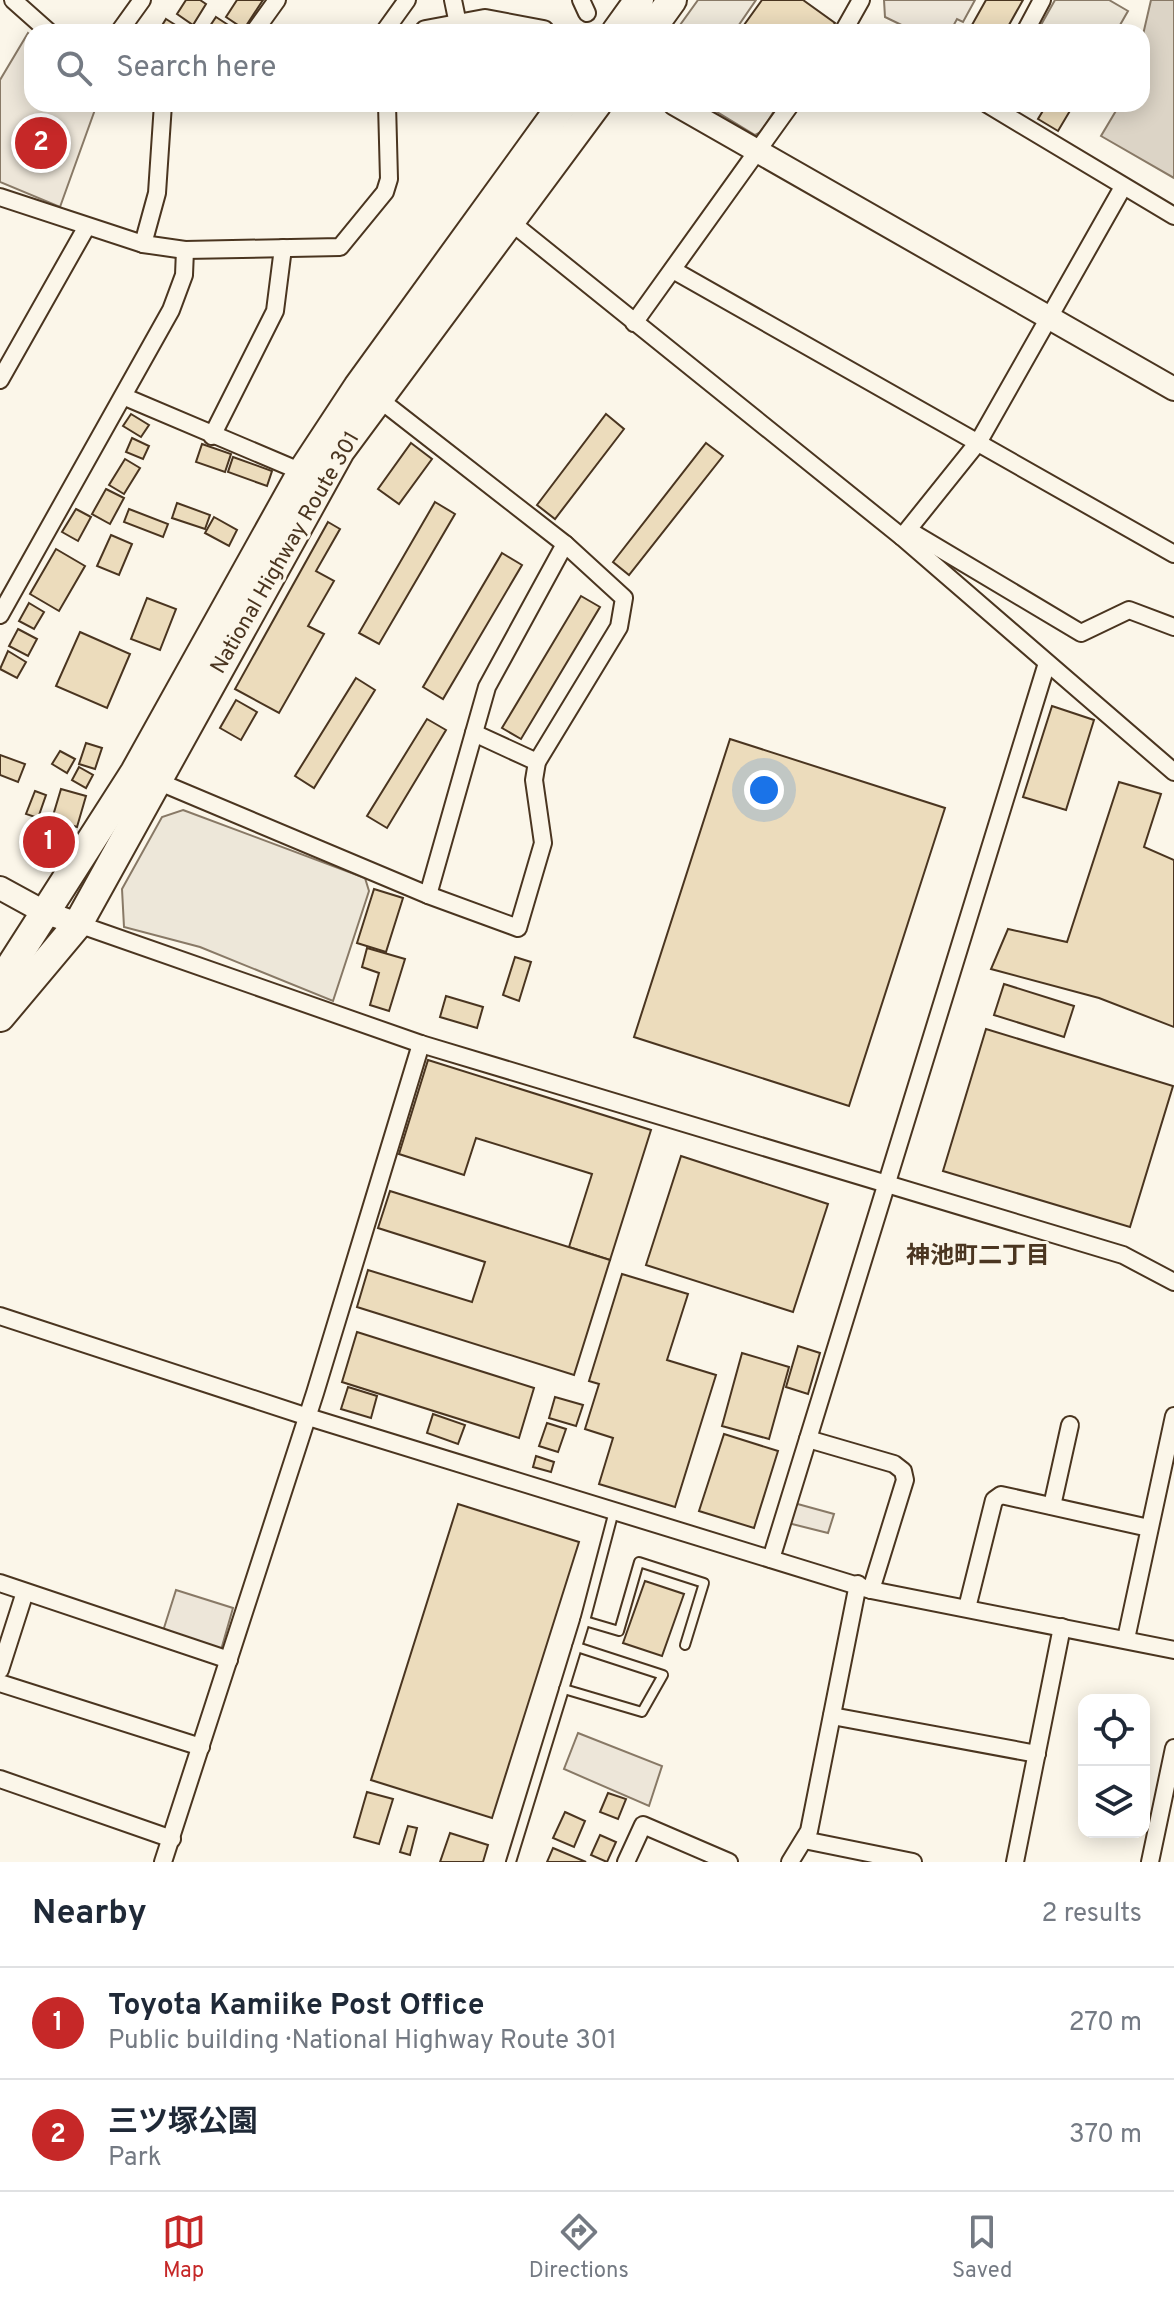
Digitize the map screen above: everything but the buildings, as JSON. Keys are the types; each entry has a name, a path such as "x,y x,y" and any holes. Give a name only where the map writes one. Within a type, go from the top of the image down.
{"highway":[{"path":"622,24 639,0"},
{"path":"655,24 672,0"},
{"name":"National Highway Route 301","path":"0,983 135,772 302,472 358,387 557,112"},
{"name":"National Highway Route 301","path":"0,1017 78,924 340,451 512,223 591,112"}],"street":[{"path":"13,0 40,24"},
{"path":"125,24 142,0"},
{"path":"260,24 277,0"},
{"path":"390,24 407,0"},
{"path":"453,0 458,24 512,24"},
{"path":"851,24 861,0"},
{"path":"1029,24 1042,0"},
{"path":"143,244 157,193 162,112"},
{"path":"0,197 86,228 143,244 185,250 341,247 385,192 389,179 387,112"},
{"path":"689,112 1174,389"},
{"path":"634,323 785,112"},
{"path":"1000,112 1174,216"},
{"path":"906,534 979,441 1123,187"},
{"path":"512,223 634,323 906,534 1047,663 1174,772"},
{"path":"0,380 86,228"},
{"path":"212,436 275,311 283,248"},
{"path":"2,606 125,397 179,293 185,250"},
{"path":"673,270 1174,554"},
{"path":"125,397 302,472"},
{"path":"157,781 428,895 518,928 543,843 534,780 537,762 619,627 624,598 565,544 379,399"},
{"path":"906,534 1081,633 1129,610 1174,627"},
{"path":"428,895 487,687 565,544"},
{"path":"771,1559 884,1182 1047,663"},
{"path":"474,733 537,762"},
{"path":"0,888 44,912 421,1044 1123,1255 1174,1282"},
{"path":"163,1862 421,1044"},
{"path":"0,1316 305,1416 865,1587 1174,1650"},
{"path":"1126,1639 1174,1416"},
{"path":"1052,1506 1070,1425"},
{"path":"790,1862 809,1831 832,1716 865,1587 905,1480 903,1471 894,1464 808,1439"},
{"path":"967,1608 994,1500 1001,1495 1149,1528"},
{"path":"0,1583 229,1660"},
{"path":"0,1670 25,1592"},
{"path":"1015,1862 1062,1627"},
{"path":"0,1683 201,1747"},
{"path":"832,1716 1037,1754"},
{"path":"1150,1862 1170,1783 1174,1748"},
{"path":"0,1779 172,1839"},
{"path":"626,1862 643,1825 729,1862"},
{"path":"804,1840 913,1862"}],"lane":[{"path":"511,1862 585,1621 614,1511"},
{"path":"585,1621 619,1631 639,1562 704,1583 685,1645"},
{"path":"564,1689 642,1712 663,1675 577,1647"}],"shaded area":[{"path":"698,0 756,0 740,24 681,24"},
{"path":"884,0 975,0 963,22 957,19 954,24 899,24 885,17"},
{"path":"1055,0 1109,0 1128,11 1121,24 1042,24"},
{"path":"1151,0 1174,0 1174,178 1101,136 1115,112 1150,112 1150,24 1145,24"},
{"path":"24,40 24,112 94,112 60,207 0,182 0,80"},
{"path":"717,112 773,112 761,132 755,135"},
{"path":"183,810 365,878 369,891 333,1001 200,947 124,927 122,889 162,817"},
{"path":"794,1503 834,1514 828,1533 788,1523"},
{"path":"176,1590 233,1608 221,1650 163,1631"},
{"path":"578,1733 662,1766 649,1806 564,1769"}],"place":[{"name":"三ツ塚公園","path":"41,143"},
{"name":"Toyota Kamiike Post Office","path":"49,842"}],"district":[{"name":"神池町二丁目","path":"978,1257"}]}
